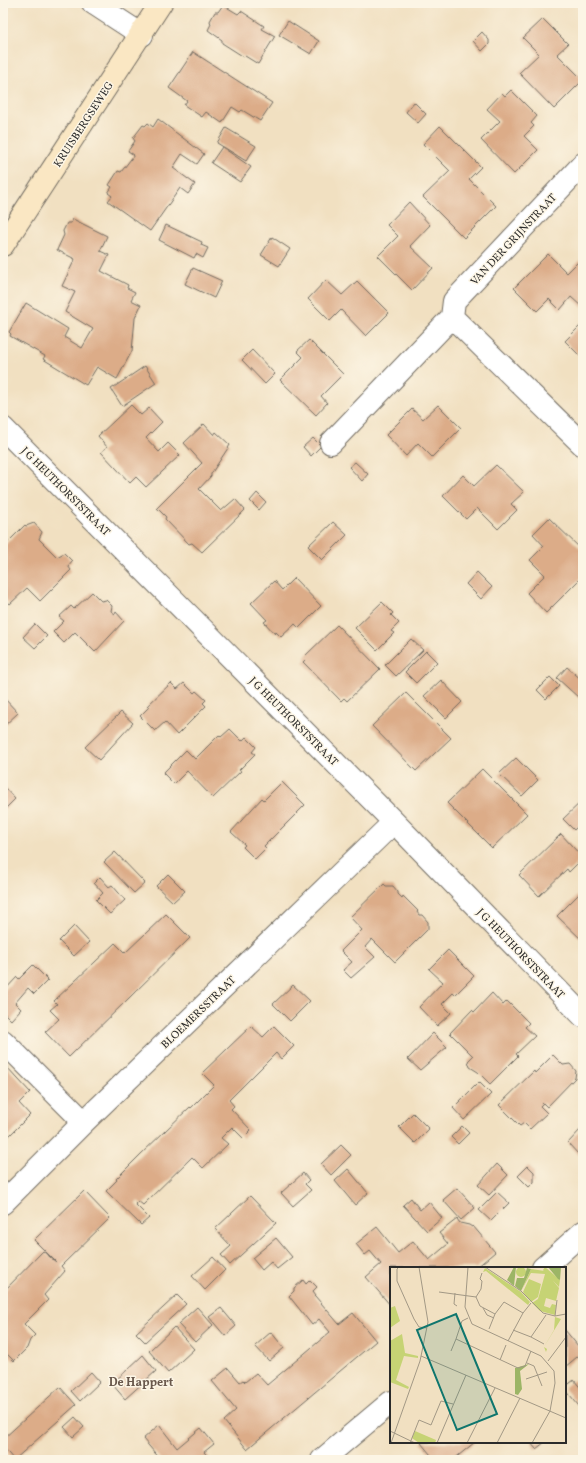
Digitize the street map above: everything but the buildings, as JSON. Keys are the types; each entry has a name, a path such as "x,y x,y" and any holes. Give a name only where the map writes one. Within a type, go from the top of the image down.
{"street":[{"path":"93,3 142,35"},
{"name":"KRUISBERGSEWEG","path":"3,245 142,35 161,3"},
{"name":"VAN DER GRIJNSTRAAT","path":"331,443 452,317 454,301 583,164"},
{"path":"452,317 583,445"},
{"name":"J G HEUTHORSTSTRAAT","path":"3,428 394,822 583,1016"},
{"name":"BLOEMERSSTRAAT","path":"3,1203 84,1122 394,822"},
{"path":"3,1041 84,1122"},
{"path":"544,1267 583,1232"},
{"path":"322,1460 390,1403"}],"district":[{"name":"De Happert","path":"141,1382"}]}
